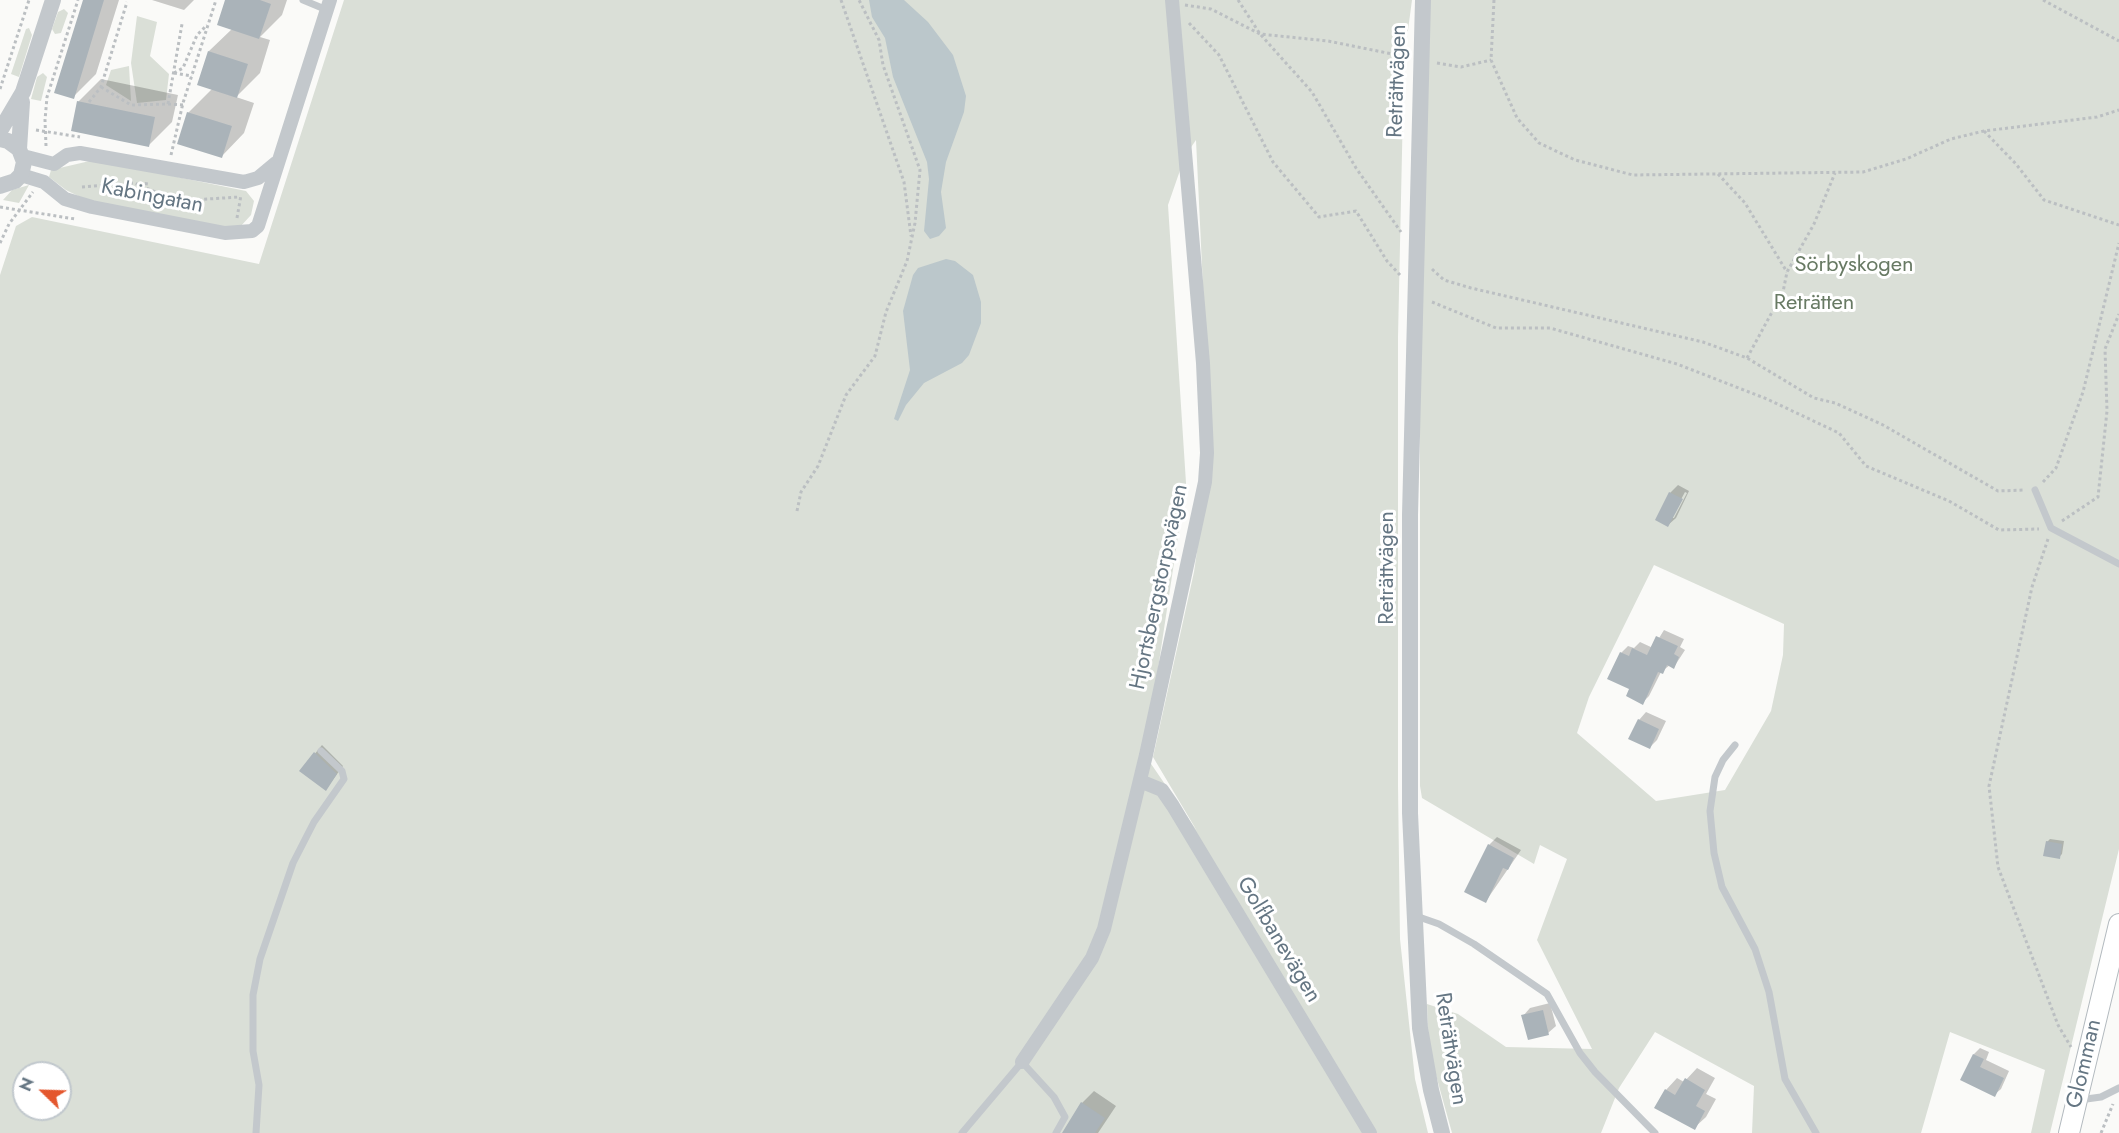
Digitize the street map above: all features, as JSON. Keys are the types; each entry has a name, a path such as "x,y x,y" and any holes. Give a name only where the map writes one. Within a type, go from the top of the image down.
{"main road":[{"name":"Glomman","path":"2069,1133 2119,924"}],"street":[{"path":"0,131 23,92 53,0"},
{"name":"Reträttvägen","path":"1423,0 1410,515 1410,813 1420,1028 1442,1133"},
{"name":"Hjortsbergstorpsvägen","path":"1022,1062 1092,958 1104,929 1140,781 1203,492 1208,453 1194,236 1173,3"},
{"path":"244,182 258,178 276,163 328,5"},
{"path":"7,185 21,152 23,92"},
{"path":"0,139 8,141 21,152 44,162"},
{"name":"Kabingatan","path":"44,162 54,164 67,155 80,153 244,182"},
{"name":"Kabingatan","path":"7,185 38,180 70,201 242,234 258,226 276,163"},
{"path":"244,182 255,189 265,206"},
{"name":"Golfbanevägen","path":"1140,781 1162,790 1173,806 1370,1133"}],"lane":[{"path":"303,0 328,5"},
{"path":"2035,490 2051,528 2119,564"},
{"path":"1735,745 1723,760 1715,777 1710,811 1714,853 1722,887 1755,949 1769,992 1785,1079 1816,1133"},
{"path":"256,1133 259,1085 253,1051 253,995 260,959 293,863 314,822 344,779 342,771 321,751"},
{"path":"1414,916 1439,924 1474,944 1547,994 1585,1059 1654,1133"},
{"path":"1022,1062 1054,1097 1065,1117 1056,1133"},
{"name":"Hjortsbergstorpsvägen","path":"962,1133 1022,1062"},
{"path":"2076,1100 2102,1097 2118,1089"}],"path":[{"path":"0,89 29,0"},
{"path":"44,162 47,97 78,0"},
{"path":"171,154 183,105 216,0"},
{"path":"841,0 904,182 912,240"},
{"path":"797,511 801,492 818,466 846,395 875,356 886,312 907,261 912,240 920,170 883,65 879,40 859,0"},
{"path":"1238,0 1260,34 1312,92 1356,168 1415,253 1444,280 1703,342 1747,358 1814,398 1835,403 1883,425 1998,491 2035,490 2056,468 2083,392 2119,243"},
{"path":"1494,0 1491,60 1517,118 1539,143 1575,160 1633,175 1863,172 1906,159 1951,139 1984,131 2097,117 2119,110"},
{"path":"2043,0 2119,41"},
{"path":"89,102 101,87 127,2"},
{"path":"1173,3 1211,9 1260,34 1328,41 1461,67 1491,60"},
{"path":"1173,3 1219,55 1273,162 1319,217 1356,211 1387,261 1422,298 1496,328 1550,328 1677,364 1767,399 1839,433 1866,466 1949,501 1999,530 2051,528 2098,497 2107,411 2105,349 2119,314"},
{"path":"174,73 183,68 197,35 209,23"},
{"path":"168,104 182,24"},
{"path":"174,73 192,76"},
{"path":"101,87 131,105 183,105"},
{"path":"46,131 87,138"},
{"path":"1984,131 2016,164 2044,200 2119,225"},
{"path":"140,216 153,151 183,157"},
{"path":"1747,358 1783,292 1787,272 1814,224 1835,173"},
{"path":"1718,174 1745,203 1766,232 1787,272"},
{"path":"0,243 9,224 20,211 38,180"},
{"path":"67,218 74,190 81,188 134,183 177,201 241,197"},
{"path":"2051,528 2032,587 1989,786 1998,867 2058,1025 2073,1051 2086,1059"},
{"path":"2100,1133 2118,1089"}],"green space":[{"path":"344,0 1412,0 1404,60 1398,337 1400,939 1415,1079 1428,1133 0,1133 0,275 16,226 32,217 259,264","holes":["1196,140 1211,455 1194,572 1153,757 1197,831 1145,755 1186,483 1168,205 1185,156"]},
{"name":"Reträtten","path":"1430,0 2119,0 2119,849 2050,1133 2031,1133 2045,1070 1950,1032 1921,1133 1752,1133 1754,1086 1655,1032 1619,1088 1601,1133 1452,1133 1429,1050 1427,1004 1458,1014 1506,1047 1592,1049 1537,940 1567,859 1540,845 1534,864 1422,798 1420,786 1420,333","holes":["1654,565 1784,624 1783,655 1771,711 1725,790 1656,801 1577,733 1589,697"]},
{"path":"64,9 68,13 61,33 55,34 52,29 58,12"},
{"path":"137,16 157,22 150,56 169,74 166,100 137,103 131,63"},
{"path":"29,28 32,35 19,77 11,74 26,29"},
{"path":"129,66 131,101 106,85 111,70"},
{"path":"43,73 47,77 41,101 31,99 37,77"},
{"path":"94,160 246,191 254,201 251,215 240,227 230,229 86,200 66,190 49,177 51,170"},
{"path":"29,185 19,203 3,200 12,190"}],"shaded area":[{"path":"869,0 904,0 928,22 953,55 966,96 964,112 946,162 941,192 946,228 939,236 930,239 924,231 929,179 927,162 893,77 885,38 872,17"},
{"path":"946,259 955,261 973,275 981,302 981,323 969,355 962,363 924,383 906,405 898,421 894,419 910,370 903,311 913,275 918,268"}],"building":[{"path":"83,0 104,0 74,99 54,93"},
{"path":"225,0 260,0 271,4 259,39 217,25"},
{"path":"208,51 248,64 237,98 197,85"},
{"path":"77,101 155,117 149,147 71,131"},
{"path":"187,112 232,126 222,158 177,144"},
{"path":"1669,492 1683,499 1668,527 1655,520"},
{"path":"1656,636 1678,646 1674,654 1679,657 1674,669 1667,665 1663,674 1658,672 1643,705 1626,696 1629,689 1607,679 1620,652 1629,656 1632,648 1647,655"},
{"path":"1638,719 1659,729 1650,749 1628,739"},
{"path":"314,752 337,774 326,791 299,771"},
{"path":"2046,841 2062,844 2060,859 2043,856"},
{"path":"1488,844 1514,858 1508,870 1503,868 1486,903 1464,892"},
{"path":"1543,1010 1549,1035 1528,1040 1521,1015"},
{"path":"1973,1054 1984,1059 1980,1067 2004,1078 1995,1097 1960,1080"},
{"path":"1685,1078 1705,1090 1696,1106 1705,1111 1695,1130 1654,1108 1665,1089 1675,1095"},
{"path":"1081,1102 1105,1118 1095,1133 1062,1133"}],"park label":[{"name":"Sörbyskogen","path":"1854,266"}]}
